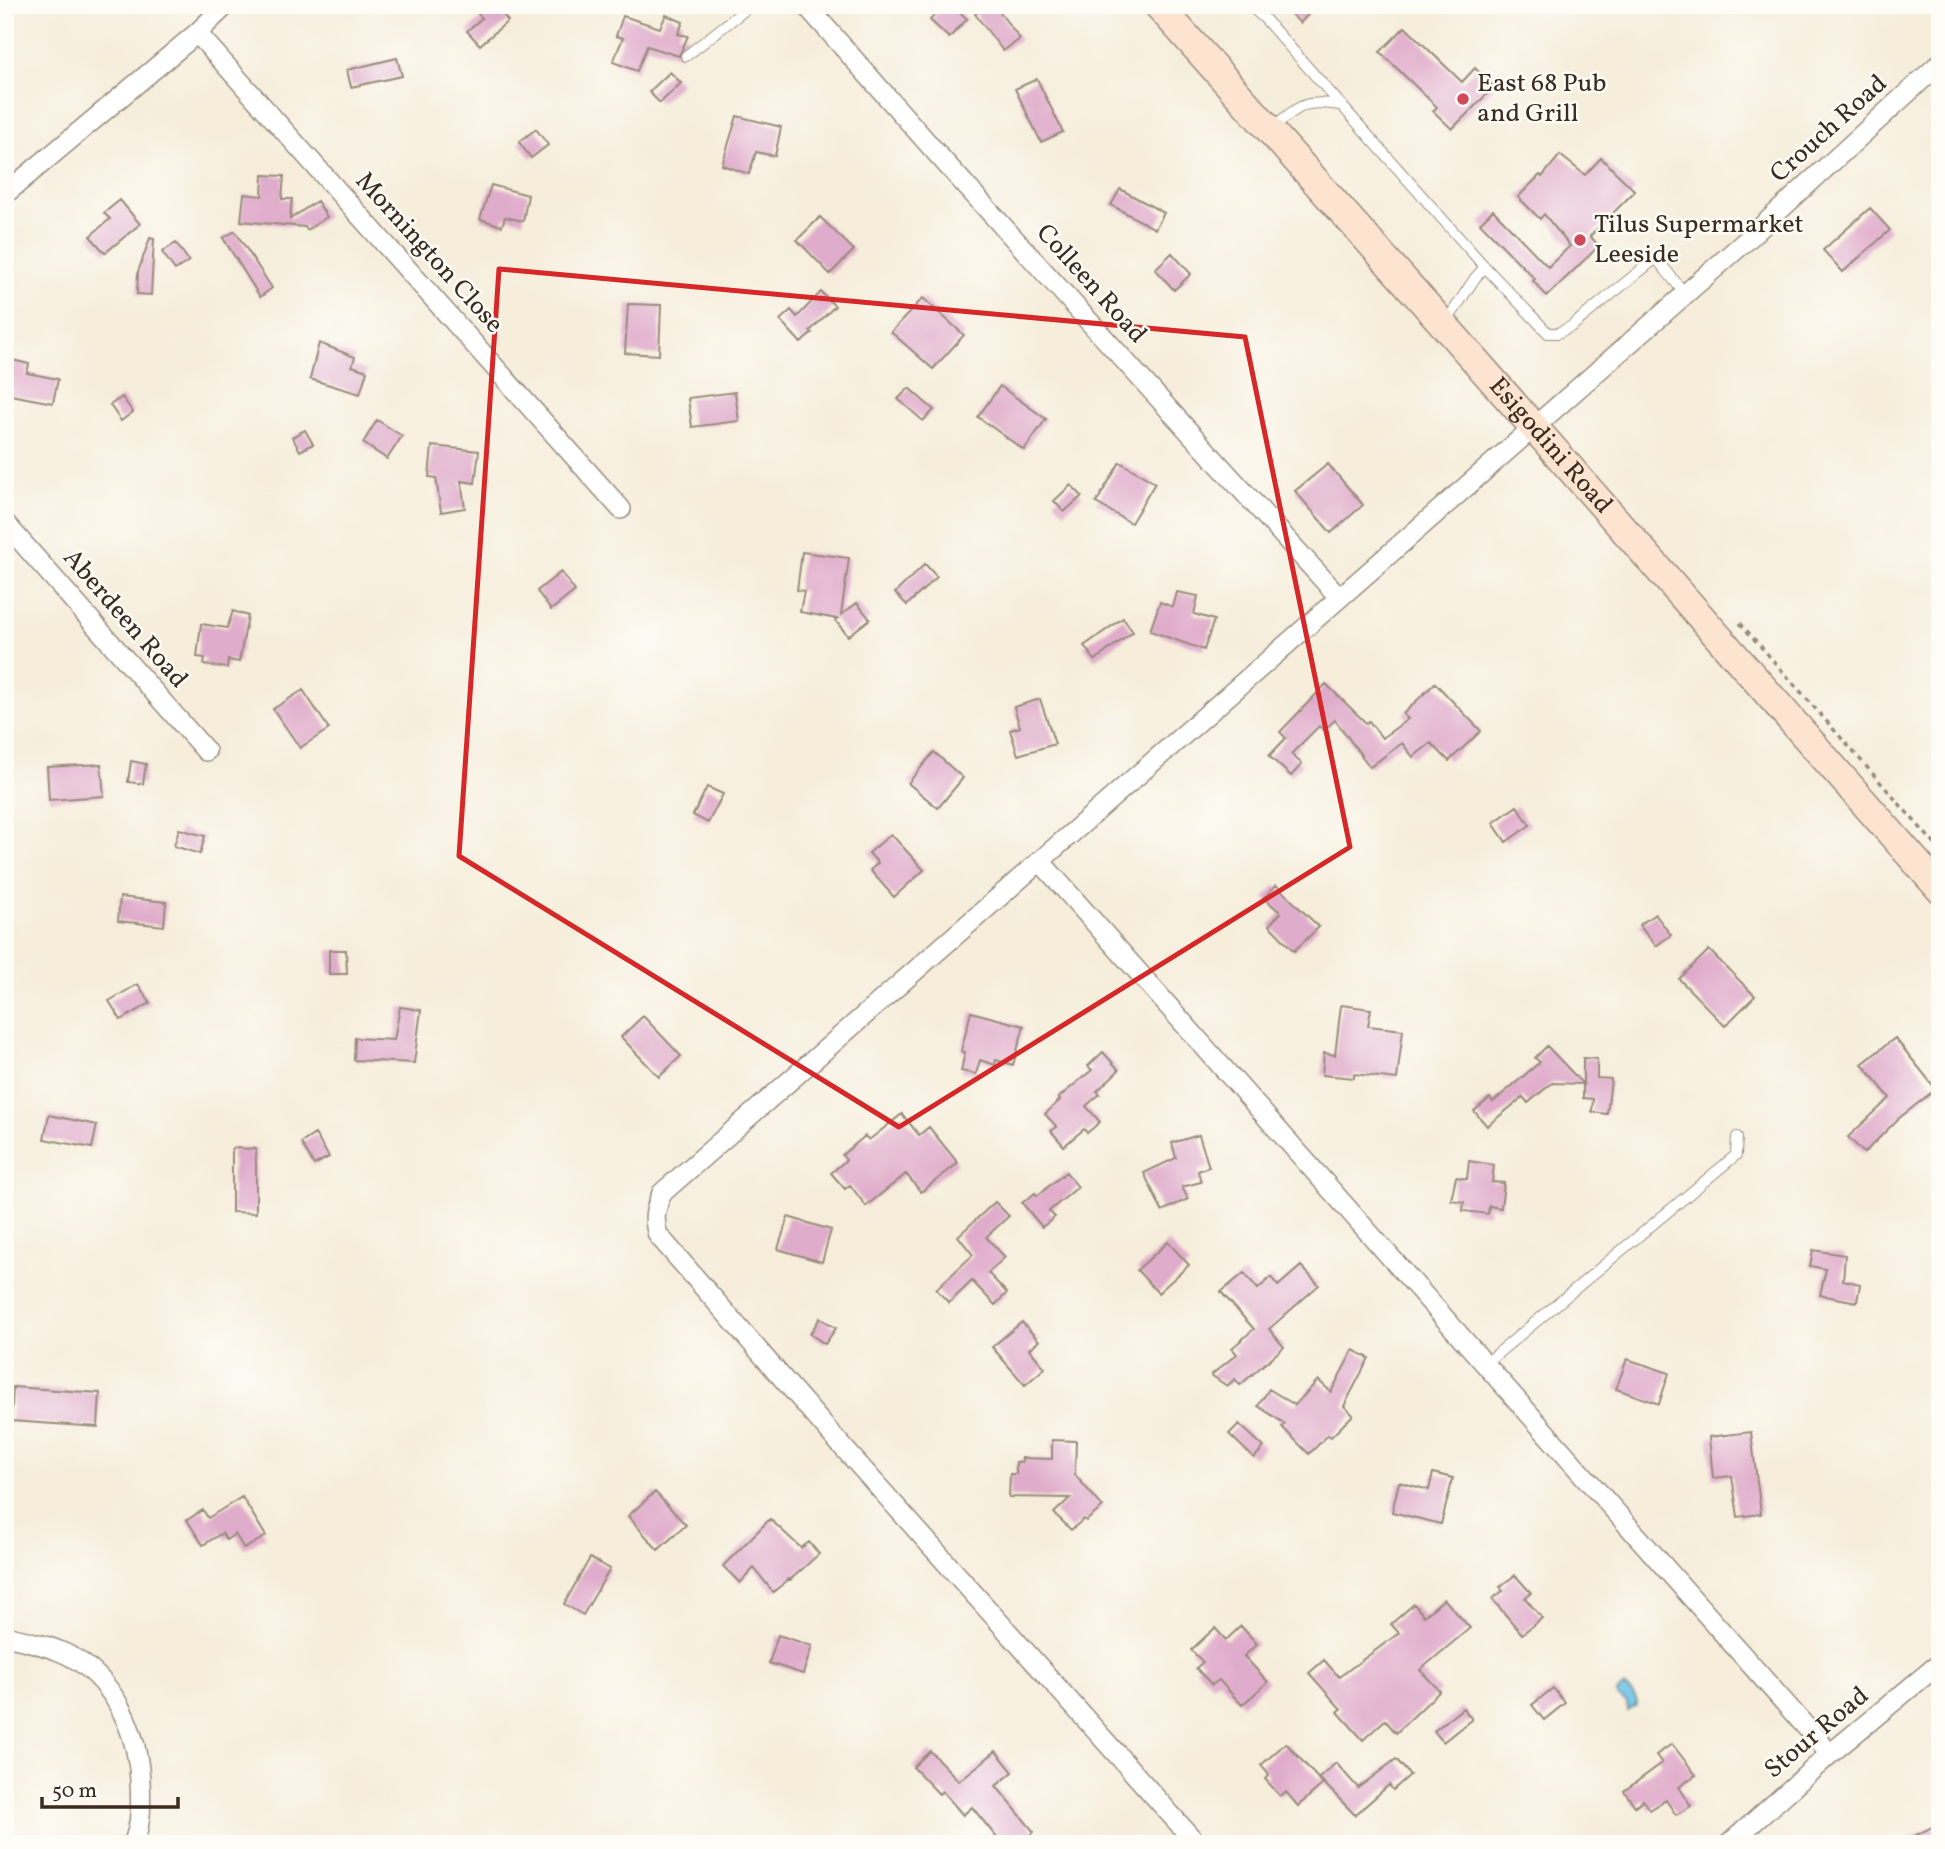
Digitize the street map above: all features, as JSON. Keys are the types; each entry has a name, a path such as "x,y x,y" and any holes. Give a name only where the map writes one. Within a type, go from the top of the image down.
{"main road":[{"name":"Esigodini Road","path":"1172,8 1270,130 1940,889"}],"street":[{"path":"5,194 197,33 226,5"},
{"name":"Colleen Road","path":"806,5 1339,597"},
{"name":"Mornington Close","path":"197,33 621,509"},
{"name":"Crouch Road","path":"1197,1844 658,1235 653,1221 662,1193 1685,294 1940,63"},
{"name":"Aberdeen Road","path":"5,523 206,751"},
{"path":"1040,861 1829,1755"},
{"path":"5,1636 33,1642 69,1655 104,1682 128,1722 139,1758 141,1799 138,1832 133,1844"},
{"name":"Stour Road","path":"1729,1844 1829,1755 1940,1663"}],"lane":[{"path":"686,56 751,5"},
{"path":"1249,5 1264,18 1485,267 1548,333 1558,333 1572,326 1656,258 1685,294"},
{"path":"1270,130 1299,107 1314,101 1340,105"},
{"path":"1444,325 1485,267"},
{"path":"1485,1364 1736,1155 1737,1137"}],"highlighted area":[{"path":"499,269 1245,337 1350,847 899,1127 459,856"}],"water":[{"path":"1623,1687 1633,1694 1637,1702 1637,1705 1628,1711 1627,1703 1617,1697"}],"building":[{"path":"470,5 511,5 502,14 508,21 480,45 467,31 482,18"},
{"path":"945,5 953,5 967,19 949,38 930,20"},
{"path":"987,5 994,5 1020,39 1003,51 975,14"},
{"path":"1282,5 1317,5 1300,23"},
{"path":"666,15 683,22 678,34 688,36 679,56 647,46 637,71 613,62 623,38 616,36 623,16 660,28"},
{"path":"1405,27 1462,82 1475,68 1494,87 1452,129 1433,111 1437,107 1380,52"},
{"path":"397,58 402,76 351,87 347,70"},
{"path":"670,72 681,83 660,103 649,92"},
{"path":"1037,79 1063,132 1041,142 1015,89"},
{"path":"737,116 781,127 775,156 756,152 749,174 722,165"},
{"path":"536,129 548,145 531,158 519,142"},
{"path":"1560,155 1585,175 1601,158 1635,191 1590,236 1599,246 1547,296 1533,281 1535,279 1480,223 1493,210 1548,267 1570,246 1544,214 1540,219 1518,197 1540,175 1542,177"},
{"path":"263,175 284,176 282,199 292,199 290,219 317,201 327,217 307,230 305,227 241,221 244,194 262,196"},
{"path":"491,185 528,195 523,221 505,217 502,226 480,219"},
{"path":"1120,189 1164,213 1155,229 1111,205"},
{"path":"120,200 140,224 105,253 90,236 110,219 104,213"},
{"path":"1870,208 1890,230 1843,272 1823,250"},
{"path":"820,217 854,250 830,274 797,240"},
{"path":"235,231 272,288 260,297 223,238"},
{"path":"150,238 154,239 151,295 137,294 138,272"},
{"path":"176,243 189,261 175,270 162,252"},
{"path":"1172,253 1191,274 1174,290 1155,269"},
{"path":"821,292 835,306 801,343 780,320 791,310 797,317"},
{"path":"923,298 964,335 933,369 891,332"},
{"path":"628,304 661,305 659,355 625,353"},
{"path":"319,343 355,357 352,366 367,371 360,394 310,379"},
{"path":"8,359 29,364 27,373 58,379 53,403 5,394"},
{"path":"1000,386 1046,419 1024,450 978,417"},
{"path":"909,388 934,410 923,421 898,399"},
{"path":"735,392 739,421 692,427 688,398"},
{"path":"122,397 133,412 121,421 110,405"},
{"path":"377,420 402,436 387,459 363,443"},
{"path":"305,430 313,444 300,451 292,437"},
{"path":"432,446 479,451 475,483 461,481 465,508 441,512 436,478 429,477"},
{"path":"1120,462 1155,483 1131,523 1096,503"},
{"path":"1328,464 1363,505 1331,533 1295,491"},
{"path":"1071,485 1082,496 1064,512 1054,501"},
{"path":"802,552 849,558 841,615 857,603 870,619 848,636 835,620 837,619 800,612 804,591 797,590"},
{"path":"925,564 937,577 907,605 895,593"},
{"path":"561,572 575,591 551,610 537,591"},
{"path":"1177,592 1198,596 1194,614 1214,620 1204,650 1150,631 1160,602 1173,607"},
{"path":"233,611 248,616 239,662 228,660 227,668 204,665 205,658 197,657 201,624 227,628"},
{"path":"1123,618 1133,632 1095,660 1084,646"},
{"path":"1435,683 1481,731 1449,761 1431,743 1413,757 1402,743 1370,767 1335,720 1324,730 1319,726 1291,754 1302,764 1291,776 1269,756 1286,738 1280,732 1326,684 1366,723 1369,721 1382,738 1408,719 1403,714"},
{"path":"303,690 329,729 300,748 273,709"},
{"path":"1040,699 1055,744 1018,755 1010,730 1020,727 1014,707"},
{"path":"934,752 963,778 938,808 908,783"},
{"path":"131,761 146,764 143,784 128,782"},
{"path":"101,764 104,796 49,800 47,767"},
{"path":"707,787 723,794 708,823 693,815"},
{"path":"1517,806 1530,825 1506,842 1493,823"},
{"path":"179,829 205,836 200,854 174,846"},
{"path":"891,834 924,870 894,897 870,870 878,863 869,853"},
{"path":"1276,885 1319,927 1294,951 1269,925 1281,913 1264,898"},
{"path":"120,897 166,902 164,926 118,921"},
{"path":"1655,914 1671,935 1656,946 1639,925"},
{"path":"329,950 346,950 347,974 329,974"},
{"path":"1709,950 1755,996 1725,1026 1679,979"},
{"path":"138,984 150,1003 121,1020 109,1001"},
{"path":"1341,1005 1371,1009 1368,1026 1403,1030 1397,1079 1354,1074 1354,1078 1322,1075 1324,1053 1335,1055"},
{"path":"400,1007 421,1010 414,1063 354,1060 355,1038 394,1040"},
{"path":"971,1012 1024,1026 1013,1065 996,1060 995,1065 980,1060 976,1074 961,1071 965,1052 961,1051"},
{"path":"643,1016 681,1056 659,1077 621,1037"},
{"path":"1895,1038 1936,1089 1898,1119 1864,1153 1848,1137 1890,1098 1862,1064"},
{"path":"1547,1046 1583,1084 1552,1083 1528,1103 1523,1097 1487,1126 1474,1111 1490,1098 1493,1102 1540,1062 1535,1058"},
{"path":"1103,1052 1119,1070 1097,1091 1100,1094 1086,1106 1100,1122 1087,1133 1084,1129 1064,1146 1051,1131 1057,1127 1045,1114 1060,1100 1058,1098 1092,1070 1088,1066"},
{"path":"1583,1058 1597,1059 1597,1078 1611,1079 1607,1114 1592,1112 1593,1099 1583,1098"},
{"path":"902,1114 919,1135 929,1127 958,1163 921,1192 906,1174 866,1206 850,1185 845,1189 831,1173 846,1160 842,1155 865,1136 869,1140"},
{"path":"49,1115 97,1125 92,1148 44,1139"},
{"path":"315,1134 329,1157 314,1165 301,1143"},
{"path":"1199,1135 1209,1167 1198,1171 1201,1182 1182,1187 1188,1199 1162,1211 1144,1173 1176,1158 1172,1143"},
{"path":"232,1148 256,1149 256,1213 232,1212"},
{"path":"1469,1161 1494,1165 1492,1182 1504,1183 1501,1208 1489,1206 1488,1214 1463,1211 1464,1202 1451,1200 1456,1177 1467,1179"},
{"path":"1066,1172 1078,1187 1049,1211 1055,1217 1042,1227 1022,1203 1035,1193 1037,1196"},
{"path":"995,1202 1009,1216 986,1237 1005,1257 988,1273 1007,1293 995,1305 972,1281 949,1303 936,1289 973,1255 958,1236"},
{"path":"788,1217 831,1230 822,1262 778,1249"},
{"path":"1168,1242 1189,1265 1158,1293 1137,1270"},
{"path":"1813,1250 1845,1255 1843,1280 1860,1284 1857,1302 1820,1295 1826,1269 1810,1266"},
{"path":"1301,1266 1319,1285 1269,1329 1284,1347 1240,1385 1235,1379 1227,1386 1211,1375 1237,1354 1232,1348 1254,1329 1221,1292 1244,1273 1258,1289 1271,1277 1278,1286"},
{"path":"820,1318 836,1328 825,1344 810,1334"},
{"path":"1022,1322 1039,1341 1029,1349 1045,1368 1025,1385 992,1347"},
{"path":"1353,1350 1369,1358 1344,1406 1353,1415 1309,1454 1282,1427 1285,1424 1258,1406 1269,1389 1295,1405 1318,1380 1331,1392"},
{"path":"1627,1359 1669,1373 1659,1404 1616,1389"},
{"path":"13,1387 100,1393 98,1427 11,1421"},
{"path":"1239,1424 1264,1447 1254,1458 1229,1434"},
{"path":"1751,1432 1761,1514 1738,1517 1732,1476 1713,1478 1709,1437"},
{"path":"1052,1440 1076,1441 1075,1475 1103,1507 1071,1530 1054,1513 1070,1498 1009,1497 1010,1474 1016,1474 1016,1462 1022,1463 1022,1458 1052,1459"},
{"path":"1433,1473 1453,1478 1441,1524 1392,1512 1399,1482 1429,1490"},
{"path":"655,1492 686,1525 658,1550 628,1516"},
{"path":"242,1497 266,1536 244,1549 235,1534 226,1540 222,1533 203,1545 187,1520 203,1510 208,1518"},
{"path":"770,1519 801,1548 809,1542 819,1554 773,1592 754,1568 740,1583 723,1566"},
{"path":"590,1558 610,1569 583,1615 564,1604"},
{"path":"1515,1575 1531,1593 1525,1598 1542,1618 1522,1634 1492,1599 1503,1591 1500,1587"},
{"path":"1444,1599 1470,1628 1420,1670 1440,1691 1396,1733 1385,1720 1363,1740 1338,1712 1341,1709 1309,1673 1324,1660 1339,1677 1399,1633 1391,1624 1414,1604 1424,1616"},
{"path":"1241,1626 1257,1644 1244,1656 1268,1682 1242,1705 1219,1680 1212,1685 1196,1668 1203,1662 1191,1650 1215,1628 1226,1640"},
{"path":"778,1635 812,1646 803,1674 769,1663"},
{"path":"1553,1688 1565,1703 1544,1720 1532,1705"},
{"path":"1463,1708 1472,1719 1443,1742 1434,1731"},
{"path":"1286,1743 1323,1784 1298,1806 1286,1792 1280,1796 1265,1779 1269,1775 1261,1765"},
{"path":"1672,1744 1696,1775 1679,1787 1691,1806 1676,1815 1666,1800 1650,1810 1643,1800 1635,1806 1624,1791 1662,1763 1656,1755"},
{"path":"930,1751 959,1781 996,1751 1013,1772 996,1786 1034,1832 1020,1844 1002,1844 972,1807 963,1815 942,1791 939,1794 913,1767"},
{"path":"1396,1759 1410,1775 1393,1790 1389,1785 1355,1815 1319,1778 1336,1763 1358,1788"},
{"path":"1940,1823 1940,1844 1898,1844"}],"place":[{"name":"East 68 Pub and Grill","path":"1463,99"},
{"name":"Tilus Supermarket Leeside","path":"1580,240"}]}
